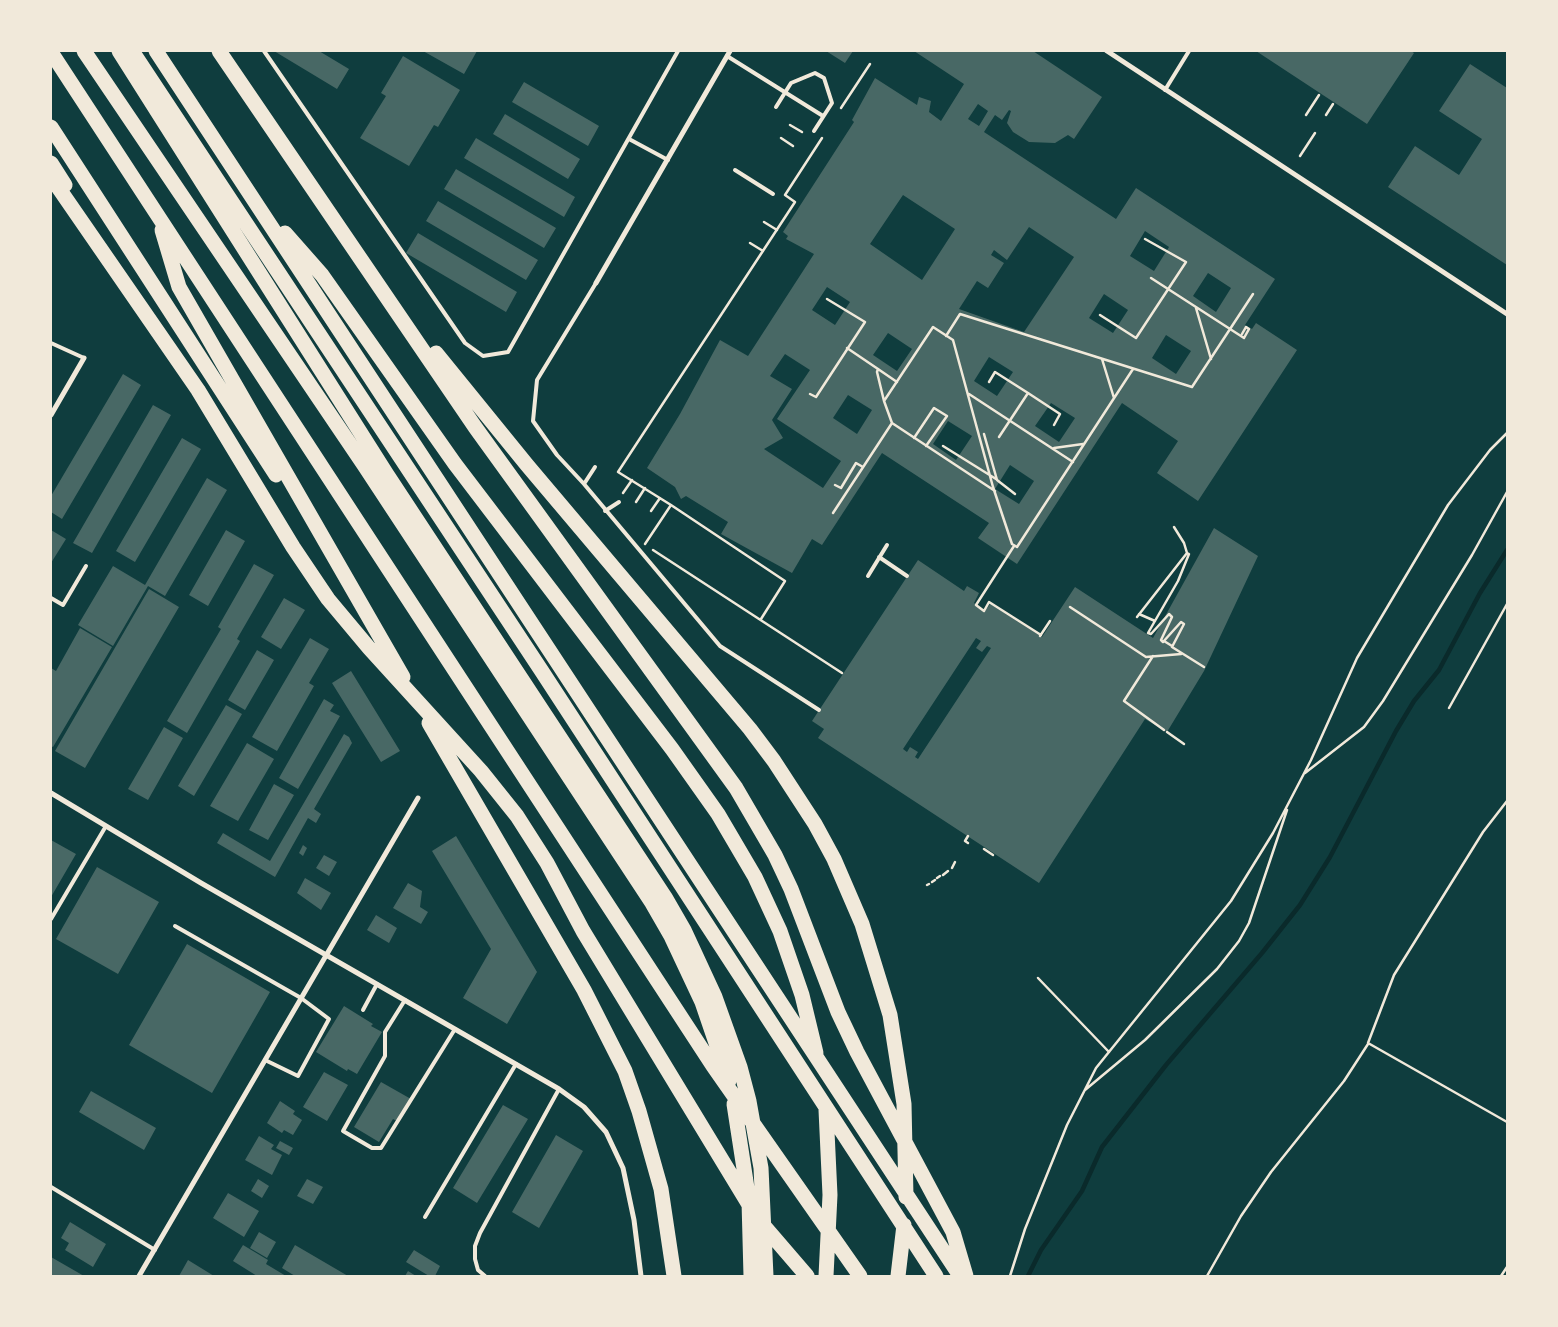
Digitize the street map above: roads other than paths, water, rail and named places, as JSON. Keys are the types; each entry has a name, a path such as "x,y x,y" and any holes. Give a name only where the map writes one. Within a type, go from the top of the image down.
{"highway":[{"path":"84,51 636,866 670,906 701,964 740,1067 756,1134 761,1168 766,1276"},
{"path":"119,51 636,866 688,969 726,1071 735,1105 746,1169 751,1235 751,1276"},
{"path":"132,51 535,661 936,1276"},
{"path":"156,51 255,199 641,793 960,1276"},
{"path":"219,51 475,427 736,788 775,855 791,889 828,986 857,1052 953,1232 966,1276"},
{"path":"51,52 713,1066 860,1276"},
{"path":"51,127 222,389 388,652"},
{"path":"51,163 226,434 293,546 349,626 500,793 546,863 583,931 731,1178 764,1226 807,1276"},
{"path":"51,177 149,317"},
{"path":"255,199 322,275 461,471 672,749 718,814 755,878 780,931 792,963 810,1026 821,1080 830,1164 830,1226 826,1276"},
{"path":"158,216 179,287 584,990 621,1063 640,1111 661,1189 674,1276"},
{"path":"372,276 527,465 774,760 811,817 834,859 849,892 874,958 890,1016 904,1104 907,1196 898,1276"}],"street":[{"path":"1107,51 1507,314"},
{"path":"596,284 729,54"},
{"path":"51,415 84,358"},
{"path":"51,794 326,955 557,1087 596,1119 616,1149 631,1205 641,1276"},
{"path":"142,1275 154,1250 418,798"}],"lane":[{"path":"264,51 465,343 483,356 508,352 678,51"},
{"path":"1165,90 1189,51"},
{"path":"729,54 823,116"},
{"path":"776,107 791,83 815,73 824,78 832,103 814,131"},
{"path":"629,139 668,160"},
{"path":"736,170 773,194"},
{"path":"596,284 537,380 533,421 557,455 584,484 720,646 819,710"},
{"path":"51,342 84,358"},
{"path":"584,484 594,467"},
{"path":"605,511 618,502"},
{"path":"868,576 887,545"},
{"path":"879,557 907,576"},
{"path":"51,598 63,605 86,566"},
{"path":"51,919 106,826"},
{"path":"175,926 301,998 329,1019 298,1076 265,1060"},
{"path":"363,1010 377,984"},
{"path":"405,1000 386,1032 385,1056 343,1131 372,1148 381,1148 455,1029"},
{"path":"425,1217 516,1064"},
{"path":"485,1276 478,1270 475,1259 475,1246 480,1233 557,1087"},
{"path":"51,1187 154,1250"}],"waterway":[{"path":"1028,1276 1041,1250 1082,1191 1102,1147 1166,1065 1262,953 1300,905 1330,857 1396,731 1414,701 1439,670 1480,593 1507,550"}]}
